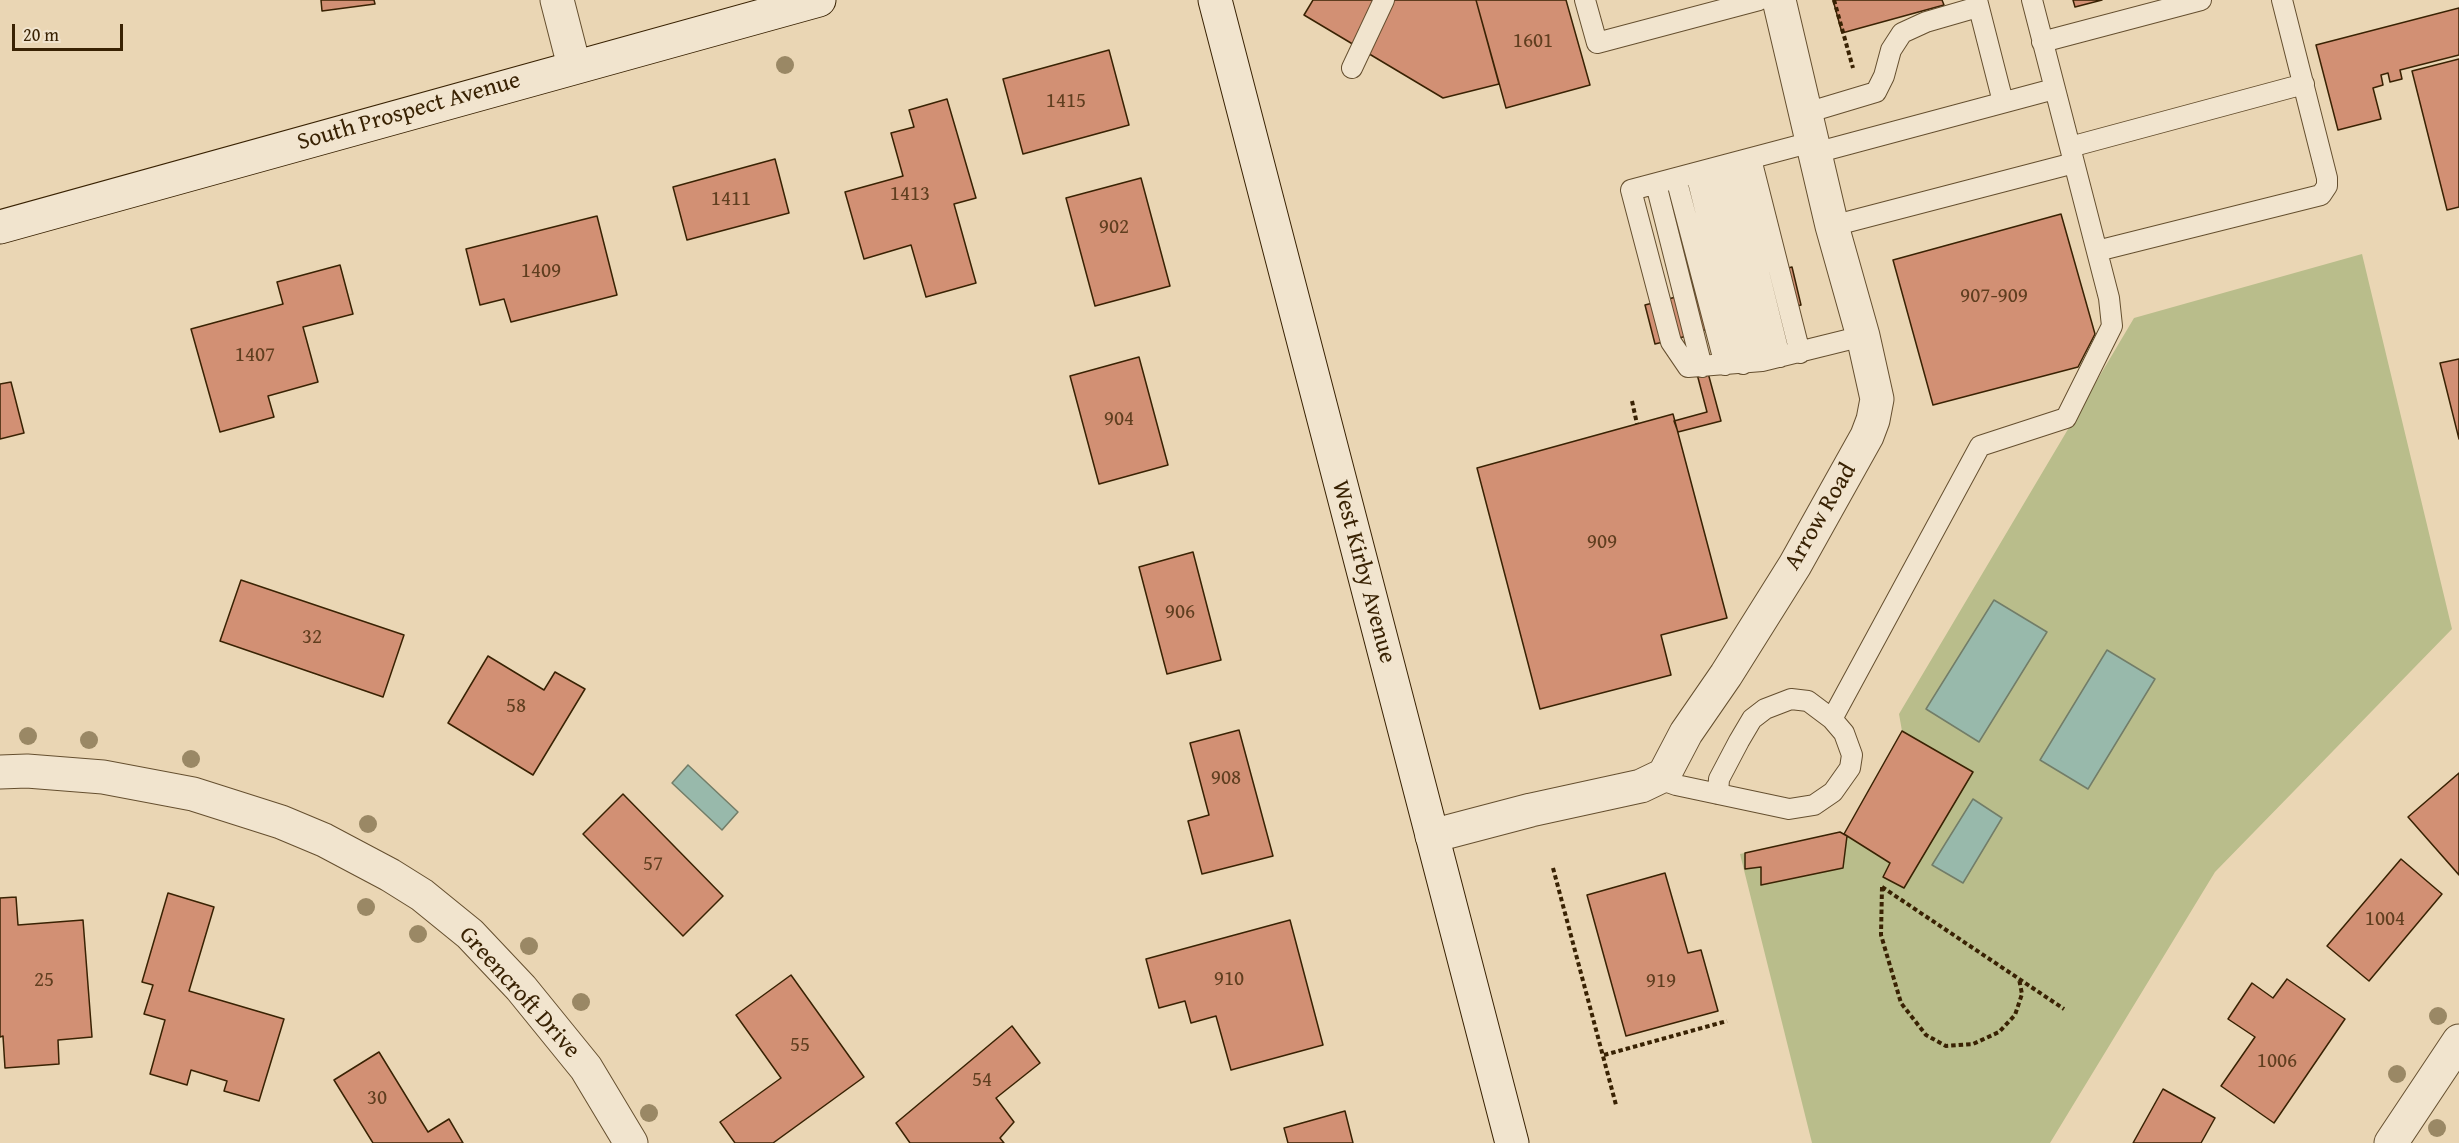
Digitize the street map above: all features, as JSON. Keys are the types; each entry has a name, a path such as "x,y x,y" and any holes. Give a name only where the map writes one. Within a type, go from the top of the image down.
{"street":[{"path":"556,0 574,66"},
{"name":"South Prospect Avenue","path":"0,226 819,0"},
{"name":"West Kirby Avenue","path":"1215,0 1512,1143"},
{"name":"Arrow Road","path":"1659,779 1665,775 1686,733 1726,675 1795,565 1867,436 1877,399 1863,336 1832,226 1779,0"},
{"name":"Greencroft Drive","path":"0,772 27,771 103,777 193,794 281,822 324,840 390,874 422,895 470,934 521,988 586,1068 631,1143"},
{"path":"1432,836 1531,810 1641,786 1659,779"},
{"path":"2391,1143 2459,1041"}],"lane":[{"path":"1352,68 1384,0"},
{"path":"1585,0 1597,43 1760,0"},
{"path":"1832,719 1980,446 2066,418 2112,326 2109,298 2032,0"},
{"path":"2042,42 2201,0"},
{"path":"2097,251 2321,195 2327,186 2327,178 2282,0"},
{"path":"1811,136 1876,92 1892,50 1902,33 1977,3 2003,102"},
{"path":"1832,226 2304,84"},
{"path":"1863,336 1800,353 1753,362 1688,367 1671,342 1630,190 1723,166 1811,136 2003,102 2054,89"},
{"path":"1723,166 1800,353"},
{"path":"1723,166 1753,362"},
{"path":"1723,166 1753,362"},
{"path":"1676,178 1753,362"},
{"path":"1659,779 1676,785 1789,809 1814,805 1833,792 1850,768 1852,755 1844,733 1832,719 1808,701 1791,699 1765,709 1752,719 1739,741 1719,779 1719,794"}],"path":[{"path":"1834,0 1854,72"},
{"path":"1632,401 1637,424"},
{"path":"1553,868 1616,1105"},
{"path":"2019,979 2022,994 2014,1015 1999,1032 1973,1044 1946,1046 1926,1035 1900,1003 1881,935 1882,887 2064,1009"},
{"path":"1603,1055 1727,1021"}],"green space":[{"path":"2362,254 2452,629 2215,872 2050,1143 1812,1143 1740,854 1840,832 1845,834 1902,731 1899,714 2134,318"}],"shaded area":[{"path":"1994,600 2047,632 1979,742 1926,709"},
{"path":"2107,650 2155,679 2088,789 2040,760"},
{"path":"688,765 738,812 722,830 672,783"},
{"path":"1973,799 2002,818 1963,883 1932,865"}],"building":[{"path":"321,0 374,0 375,4 322,11"},
{"path":"1313,0 1476,0 1499,84 1443,98 1304,15"},
{"path":"1476,0 1566,0 1590,85 1506,108"},
{"path":"1833,0 1942,0 1944,5 1842,33"},
{"path":"2073,0 2102,0 2075,7"},
{"path":"2459,8 2459,55 2400,70 2402,79 2390,82 2388,73 2381,75 2383,85 2373,88 2381,119 2338,130 2316,45"},
{"path":"1109,50 1129,125 1023,154 1003,79"},
{"path":"2459,59 2459,207 2447,210 2412,71"},
{"path":"947,99 976,198 954,204 976,283 926,297 911,245 864,259 845,192 903,176 891,133 914,127 909,110"},
{"path":"775,159 789,213 687,240 673,187"},
{"path":"1141,178 1170,286 1095,306 1066,198"},
{"path":"2061,214 2095,334 2078,367 1933,405 1893,260"},
{"path":"597,216 617,295 511,322 504,299 480,305 466,249"},
{"path":"340,265 353,314 303,327 318,382 268,396 274,417 220,432 191,329 283,304 277,282"},
{"path":"1792,267 1801,305 1697,332 1721,421 1678,432 1674,421 1707,412 1687,336 1655,344 1645,305"},
{"path":"1139,357 1168,465 1099,484 1070,376"},
{"path":"2459,359 2459,439 2440,363"},
{"path":"11,382 24,433 0,439 0,384"},
{"path":"1673,414 1727,618 1661,635 1671,675 1540,709 1477,468"},
{"path":"1193,552 1221,660 1167,674 1139,567"},
{"path":"241,580 404,635 383,697 220,641"},
{"path":"488,656 544,690 555,672 585,689 533,775 448,723"},
{"path":"1239,730 1273,856 1202,874 1188,821 1209,815 1190,743"},
{"path":"1902,731 1973,772 1904,888 1883,877 1890,863 1844,834"},
{"path":"2459,773 2459,875 2408,817"},
{"path":"623,794 723,896 683,936 583,834"},
{"path":"1840,832 1847,836 1843,868 1761,885 1761,867 1745,869 1745,853"},
{"path":"2401,859 2442,894 2369,981 2327,946"},
{"path":"1665,873 1688,953 1701,950 1718,1011 1626,1036 1587,895"},
{"path":"168,893 214,907 189,991 284,1019 259,1101 224,1091 227,1081 191,1070 187,1085 150,1074 165,1020 144,1014 153,985 142,982"},
{"path":"16,897 18,925 83,920 92,1037 58,1040 59,1064 5,1068 3,1036 0,1037 0,898"},
{"path":"1290,920 1323,1045 1231,1070 1216,1016 1191,1023 1185,1001 1159,1008 1146,959"},
{"path":"791,975 864,1077 773,1143 735,1143 720,1122 781,1078 736,1015"},
{"path":"2287,979 2345,1019 2274,1123 2221,1086 2255,1037 2228,1019 2252,983 2273,998"},
{"path":"1012,1026 1040,1063 996,1098 1014,1122 1000,1138 1004,1143 910,1143 896,1123"},
{"path":"379,1052 428,1132 449,1119 463,1143 373,1143 334,1080"},
{"path":"2163,1089 2215,1118 2201,1143 2133,1143"},
{"path":"1345,1111 1353,1143 1288,1143 1284,1128"}]}
